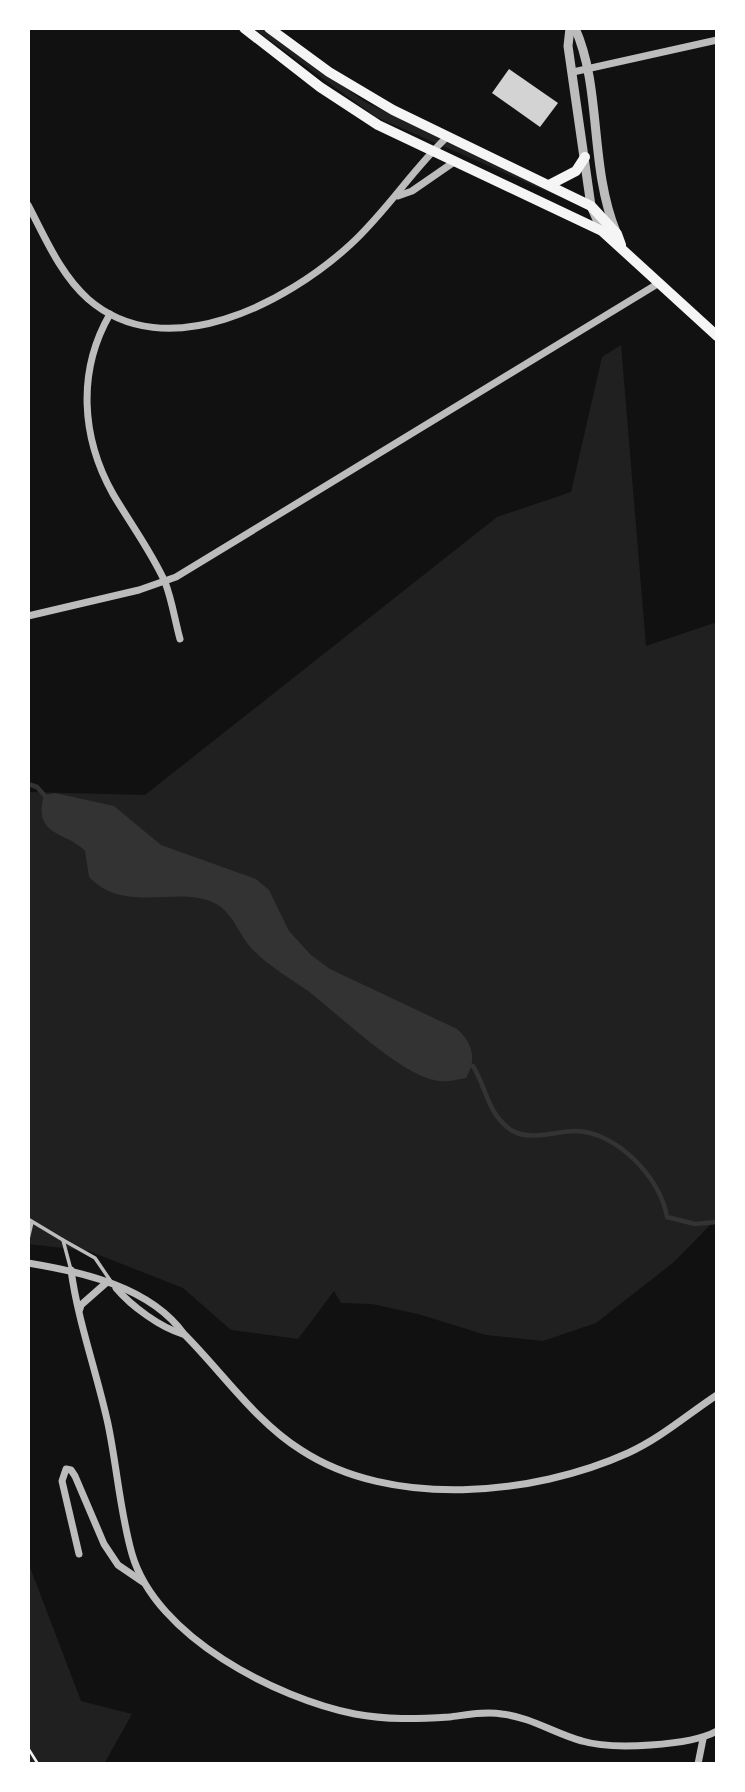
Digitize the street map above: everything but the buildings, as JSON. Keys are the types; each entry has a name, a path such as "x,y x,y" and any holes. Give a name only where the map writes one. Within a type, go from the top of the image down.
{"main road":[{"path":"244,28 348,107 432,152 602,231 717,336"},
{"path":"269,28 366,94 447,137 551,184 591,206 617,234 623,249"},
{"path":"551,184 576,171 585,156"}],"street":[{"path":"573,28 582,43 601,184 617,234"},
{"path":"573,28 568,46 591,206 602,231"},
{"path":"573,72 717,40"},
{"path":"28,205 71,281 87,298 110,314 140,325 167,329 205,324 243,311 283,292 352,244 397,197 447,137"},
{"path":"397,197 412,191 454,162"},
{"path":"28,616 165,582 659,284"},
{"path":"110,314 97,340 89,368 86,396 90,433 106,481 165,582 180,639"},
{"path":"28,1264 71,1270 133,1292 155,1305 173,1318 184,1334 280,1435 331,1467 398,1487 436,1490 517,1484 591,1468 651,1440 717,1395"},
{"path":"71,1270 105,1411 132,1555 144,1582 174,1622 196,1638 241,1669 313,1703 384,1719 502,1714 584,1742 649,1745 703,1739 717,1731"},
{"path":"79,1310 81,1305 106,1283"},
{"path":"79,1554 62,1481 65,1469 71,1470 75,1476 104,1544 118,1565 144,1582"},
{"path":"698,1764 703,1739"}],"lane":[{"path":"28,1239 30,1221 95,1258 115,1287"},
{"path":"63,1240 71,1270"}],"path":[{"path":"28,1748 38,1764"}],"shaded area":[{"path":"253,28 263,28 365,102 578,200 576,204 376,117"},
{"path":"621,345 646,646 717,622 717,1218 674,1262 596,1323 543,1341 486,1335 418,1314 372,1304 341,1303 334,1291 298,1339 231,1330 183,1288 89,1251 28,1244 28,792 145,795 497,517 571,492 602,357"},
{"path":"55,793 114,806 161,845 256,879 269,890 289,931 311,955 330,969 457,1029 467,1040 472,1052 466,1078 434,1080 420,1075 387,1055 308,991 259,956 221,907 207,900 190,897 138,897 120,895 104,889 89,877 85,851 53,831 43,819 44,795"},
{"path":"28,1562 81,1701 132,1714 104,1764 28,1764"}],"waterway":[{"path":"28,784 37,787 44,795"},
{"path":"473,1066 492,1108 511,1130 534,1136 575,1131 606,1139 634,1159 646,1173 656,1187 667,1217 695,1224 717,1222"}]}
